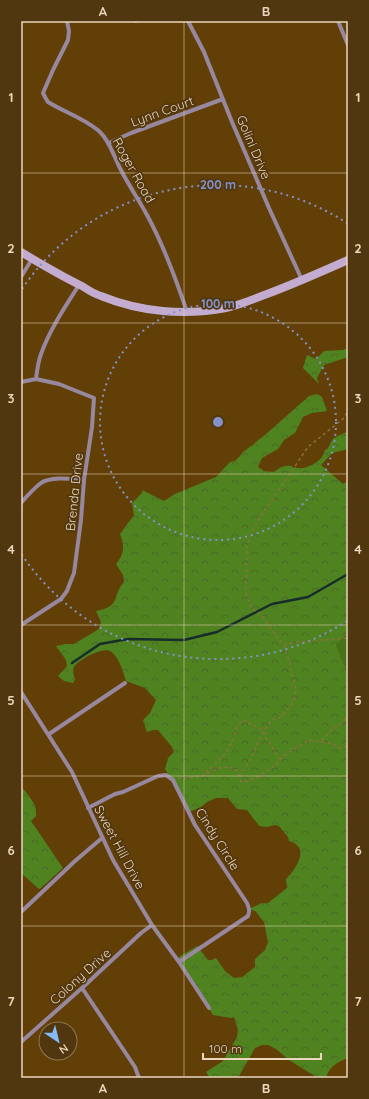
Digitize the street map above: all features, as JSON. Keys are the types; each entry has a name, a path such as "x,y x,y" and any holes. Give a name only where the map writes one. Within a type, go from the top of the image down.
{"street":[{"name":"Roger Road","path":"67,21 69,31 68,40 43,93 44,97 48,102 87,122 100,131 108,143 162,245 178,284 187,312"},
{"name":"Golini Drive","path":"188,21 204,52 302,280"},
{"path":"338,21 348,45"},
{"name":"Lynn Court","path":"108,143 223,99"},
{"path":"21,252 100,296 138,308 156,311 187,312 206,311 227,307 255,298 348,260"},
{"path":"21,277 32,258"},
{"path":"21,382 36,379 41,354 48,338 63,309 79,285"},
{"name":"Brenda Drive","path":"21,625 61,599 67,591 74,573 81,520 84,480 92,427 94,398 59,384 36,379"},
{"path":"21,503 42,482 52,480 84,480"},
{"path":"48,734 125,683"},
{"name":"Sweet Hill Drive","path":"21,692 75,778 113,860 152,925 179,962 209,1008"},
{"path":"88,808 115,794 123,792 158,776 166,775 173,780"},
{"name":"Cindy Circle","path":"173,780 195,825 247,903 250,912 248,916 179,962"},
{"path":"21,912 102,838"},
{"name":"Colony Drive","path":"21,1042 141,933 152,925"},
{"path":"82,988 135,1067 139,1078"}],"path":[{"path":"239,776 254,753 264,731 271,721 281,717 292,704 296,691 284,645 261,614 252,609 246,594 247,545 257,522 308,447 344,418 348,411"},
{"path":"284,645 299,642 348,638"},
{"path":"322,742 330,731 341,724 348,716"},
{"path":"204,775 225,754 231,744 237,727 243,720 264,731 267,740 280,759"},
{"path":"173,780 204,775 219,768 229,767 237,770 241,782 248,781 261,775 277,764 280,759 309,740 333,744 340,748 348,746"}],"green space":[{"path":"348,348 348,357 324,365 317,378 319,384 303,368 307,355 316,359 324,351 343,350"},
{"path":"317,394 322,397 327,411 312,413 303,417 295,433 284,440 278,449 262,458 258,467 264,471 274,472 287,466 301,468 309,466 317,462 322,457 333,439 348,431 348,449 332,453 321,465 343,484 348,481 348,633 336,645 348,674 348,1058 334,1065 327,1074 326,1078 318,1078 289,1060 276,1049 268,1045 262,1045 255,1048 239,1076 236,1078 210,1078 206,1072 223,1061 237,1037 238,1030 234,1017 231,1018 213,1015 178,959 197,946 208,960 216,958 225,971 234,978 242,977 255,967 255,959 265,950 268,942 264,922 255,911 249,909 262,903 268,903 287,888 286,879 294,870 300,858 299,848 296,844 289,841 288,837 279,826 259,826 247,810 237,809 228,798 216,798 189,812 165,769 168,758 174,752 172,747 158,730 147,732 143,720 150,713 156,700 145,688 126,681 118,660 113,653 106,650 96,652 76,664 73,672 75,680 73,683 64,681 58,676 67,666 66,660 56,646 74,644 99,629 101,622 96,611 113,604 120,587 124,582 123,575 116,564 121,557 123,550 123,543 120,534 134,515 132,503 142,493 142,490 164,501 175,494 216,477 230,462 235,461 242,453 309,396"},
{"path":"348,633 348,674 336,645"},
{"path":"21,786 32,800 35,807 36,816 31,821 63,868 39,889 21,873"}],"waterway":[{"path":"72,663 100,644 128,639 184,640 217,632 272,604 308,597 348,574"}]}
